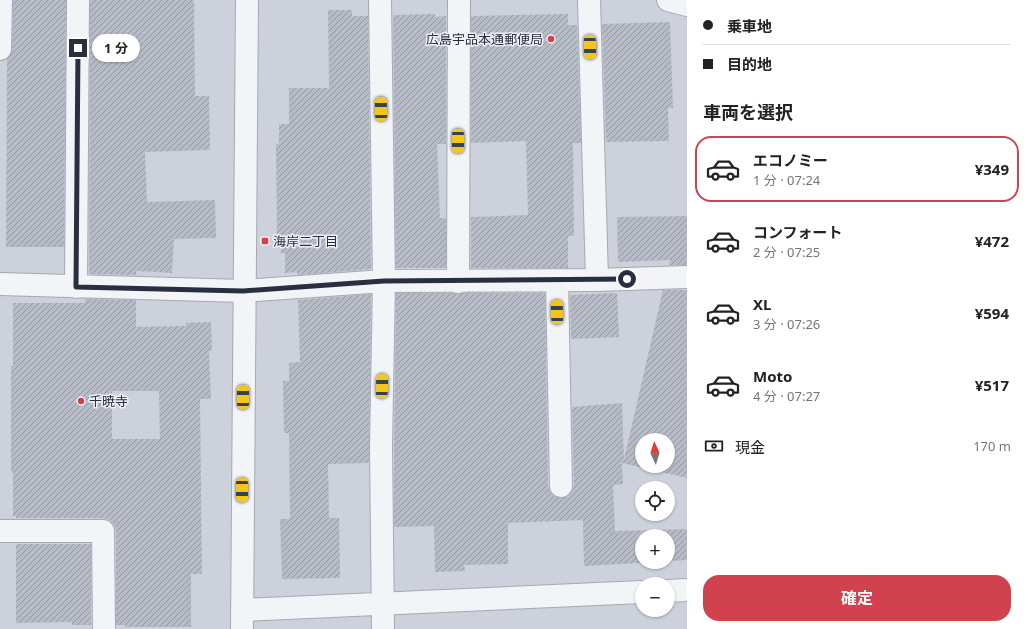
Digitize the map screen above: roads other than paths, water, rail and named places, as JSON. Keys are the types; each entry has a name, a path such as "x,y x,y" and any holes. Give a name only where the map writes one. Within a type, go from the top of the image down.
{"street":[{"path":"0,0 0,49"},
{"path":"76,287 78,0"},
{"path":"246,0 242,620 383,603 635,592"},
{"path":"380,0 384,281 381,446 383,629"},
{"path":"458,282 459,0"},
{"path":"589,0 597,280"},
{"path":"668,0 687,4"},
{"path":"0,284 243,291 384,281 557,281 687,277"},
{"path":"557,281 561,486"},
{"path":"0,531 103,531 104,629"},
{"path":"675,591 687,590"}],"place":[{"name":"広島宇品本通郵便局","path":"551,39"},
{"name":"海岸二丁目","path":"265,241"},
{"name":"千暁寺","path":"81,401"}]}
